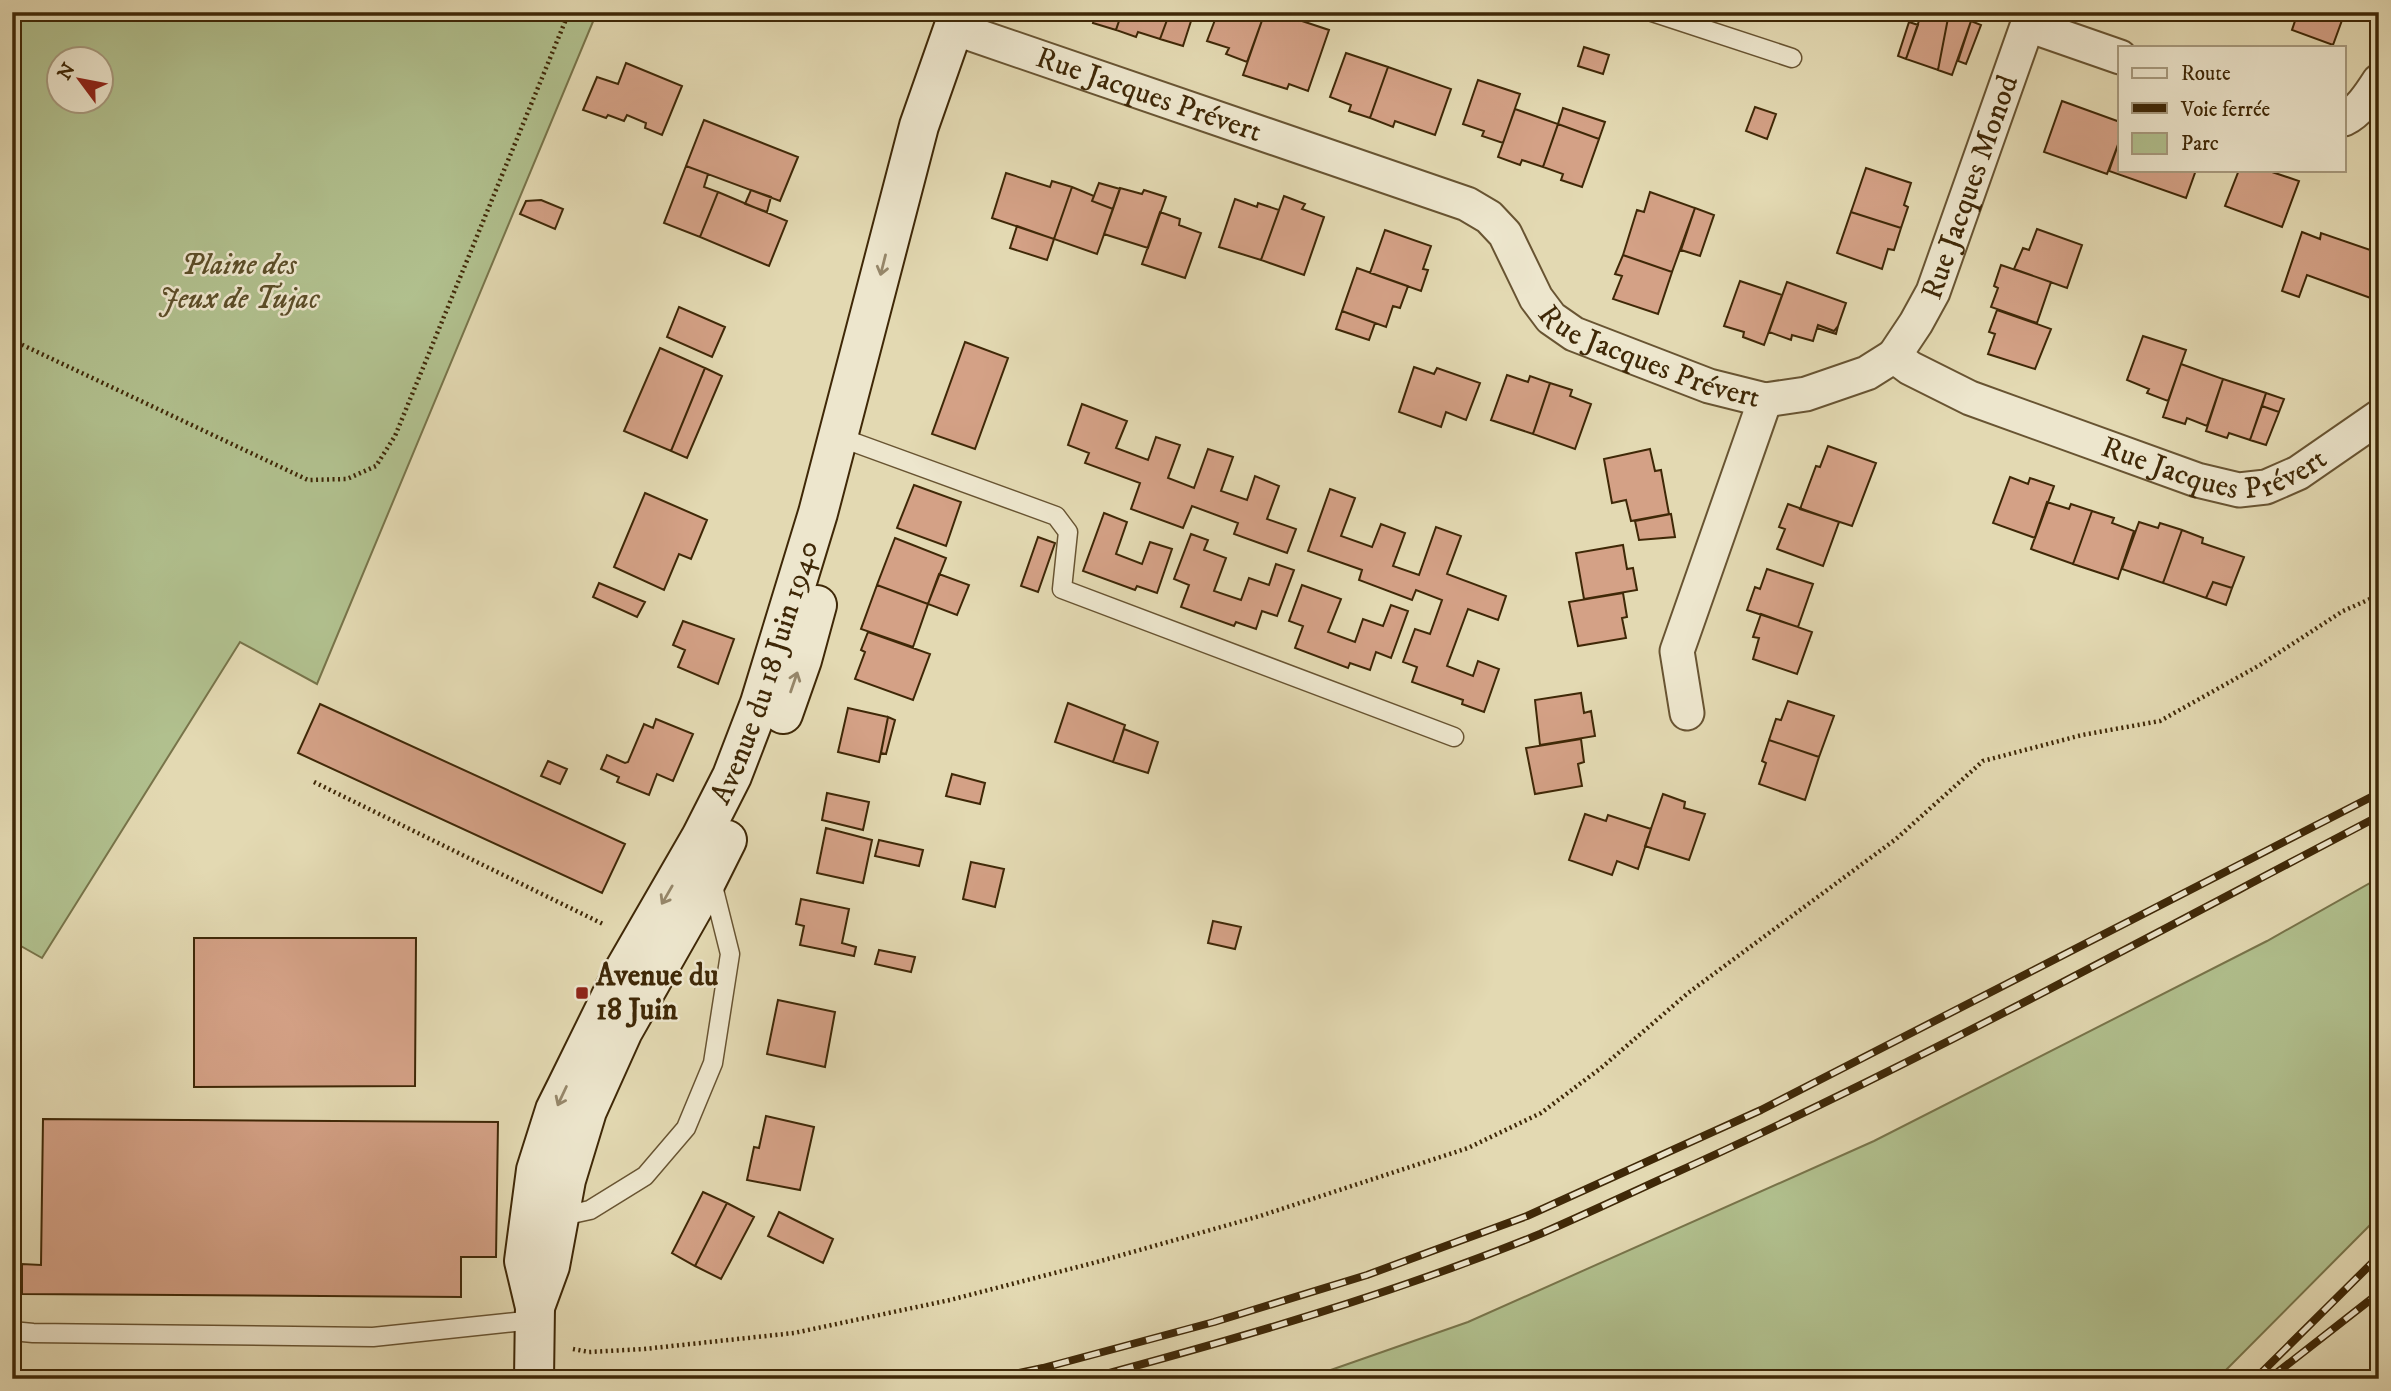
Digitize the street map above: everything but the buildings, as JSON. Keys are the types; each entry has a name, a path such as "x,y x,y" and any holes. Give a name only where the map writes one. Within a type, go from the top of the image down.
{"street":[{"path":"2030,19 2118,56"},
{"name":"Rue Jacques Monod","path":"1895,356 1933,292 2030,19"},
{"name":"Rue Jacques Prévert","path":"966,21 1467,204 1489,217 1505,234 1536,298 1550,318 1574,334 1709,386 1765,400 1806,394 1867,373 1895,356 1910,368 1970,398 2197,481 2239,490 2266,487 2298,473 2379,417"},
{"name":"Avenue du 18 Juin 1940","path":"534,1337 524,1261 542,1221 566,1180 587,1111 623,1031 739,816 776,734 802,660 919,126 966,21"},
{"path":"2346,118 2365,100 2379,81"},
{"path":"1687,713 1677,652 1765,400"},
{"name":"Avenue du 18 Juin 1940","path":"542,1221 536,1170 555,1110 617,982 701,837 732,776 850,442"}],"lane":[{"path":"1653,12 1792,58"},
{"path":"850,442 1056,516 1068,532 1062,589 1454,737"},
{"path":"542,1221 590,1210 645,1176 686,1128 713,1063 730,954 701,837"},
{"path":"12,1331 534,1337"}],"path":[{"path":"12,31 20,12"},
{"path":"12,340 308,480 347,480 376,466 395,436 569,12"},
{"path":"534,1337 590,1352 794,1333 950,1300 1097,1262 1260,1216 1468,1148 1541,1113 1601,1068 1688,993 1896,839 1983,761 2082,735 2160,721 2260,665 2343,611 2379,594"},
{"path":"314,782 640,942"}],"green space":[{"name":"Plaine des Jeux de Tujac","path":"12,12 597,12 317,684 240,642 42,958 12,941"},
{"path":"2379,878 2379,1216 2217,1379 1305,1379 1468,1322 1874,1141 2267,941"}],"railway":[{"path":"991,1379 1043,1368 1214,1322 1367,1275 1527,1216 1761,1110 2379,793"},
{"path":"1087,1379 1316,1314 1429,1276 1540,1234 1749,1139 1931,1050 2379,816"},
{"path":"2255,1379 2379,1256"},
{"path":"2269,1379 2379,1293"}],"place":[{"name":"Avenue du 18 Juin","path":"582,993"}]}
